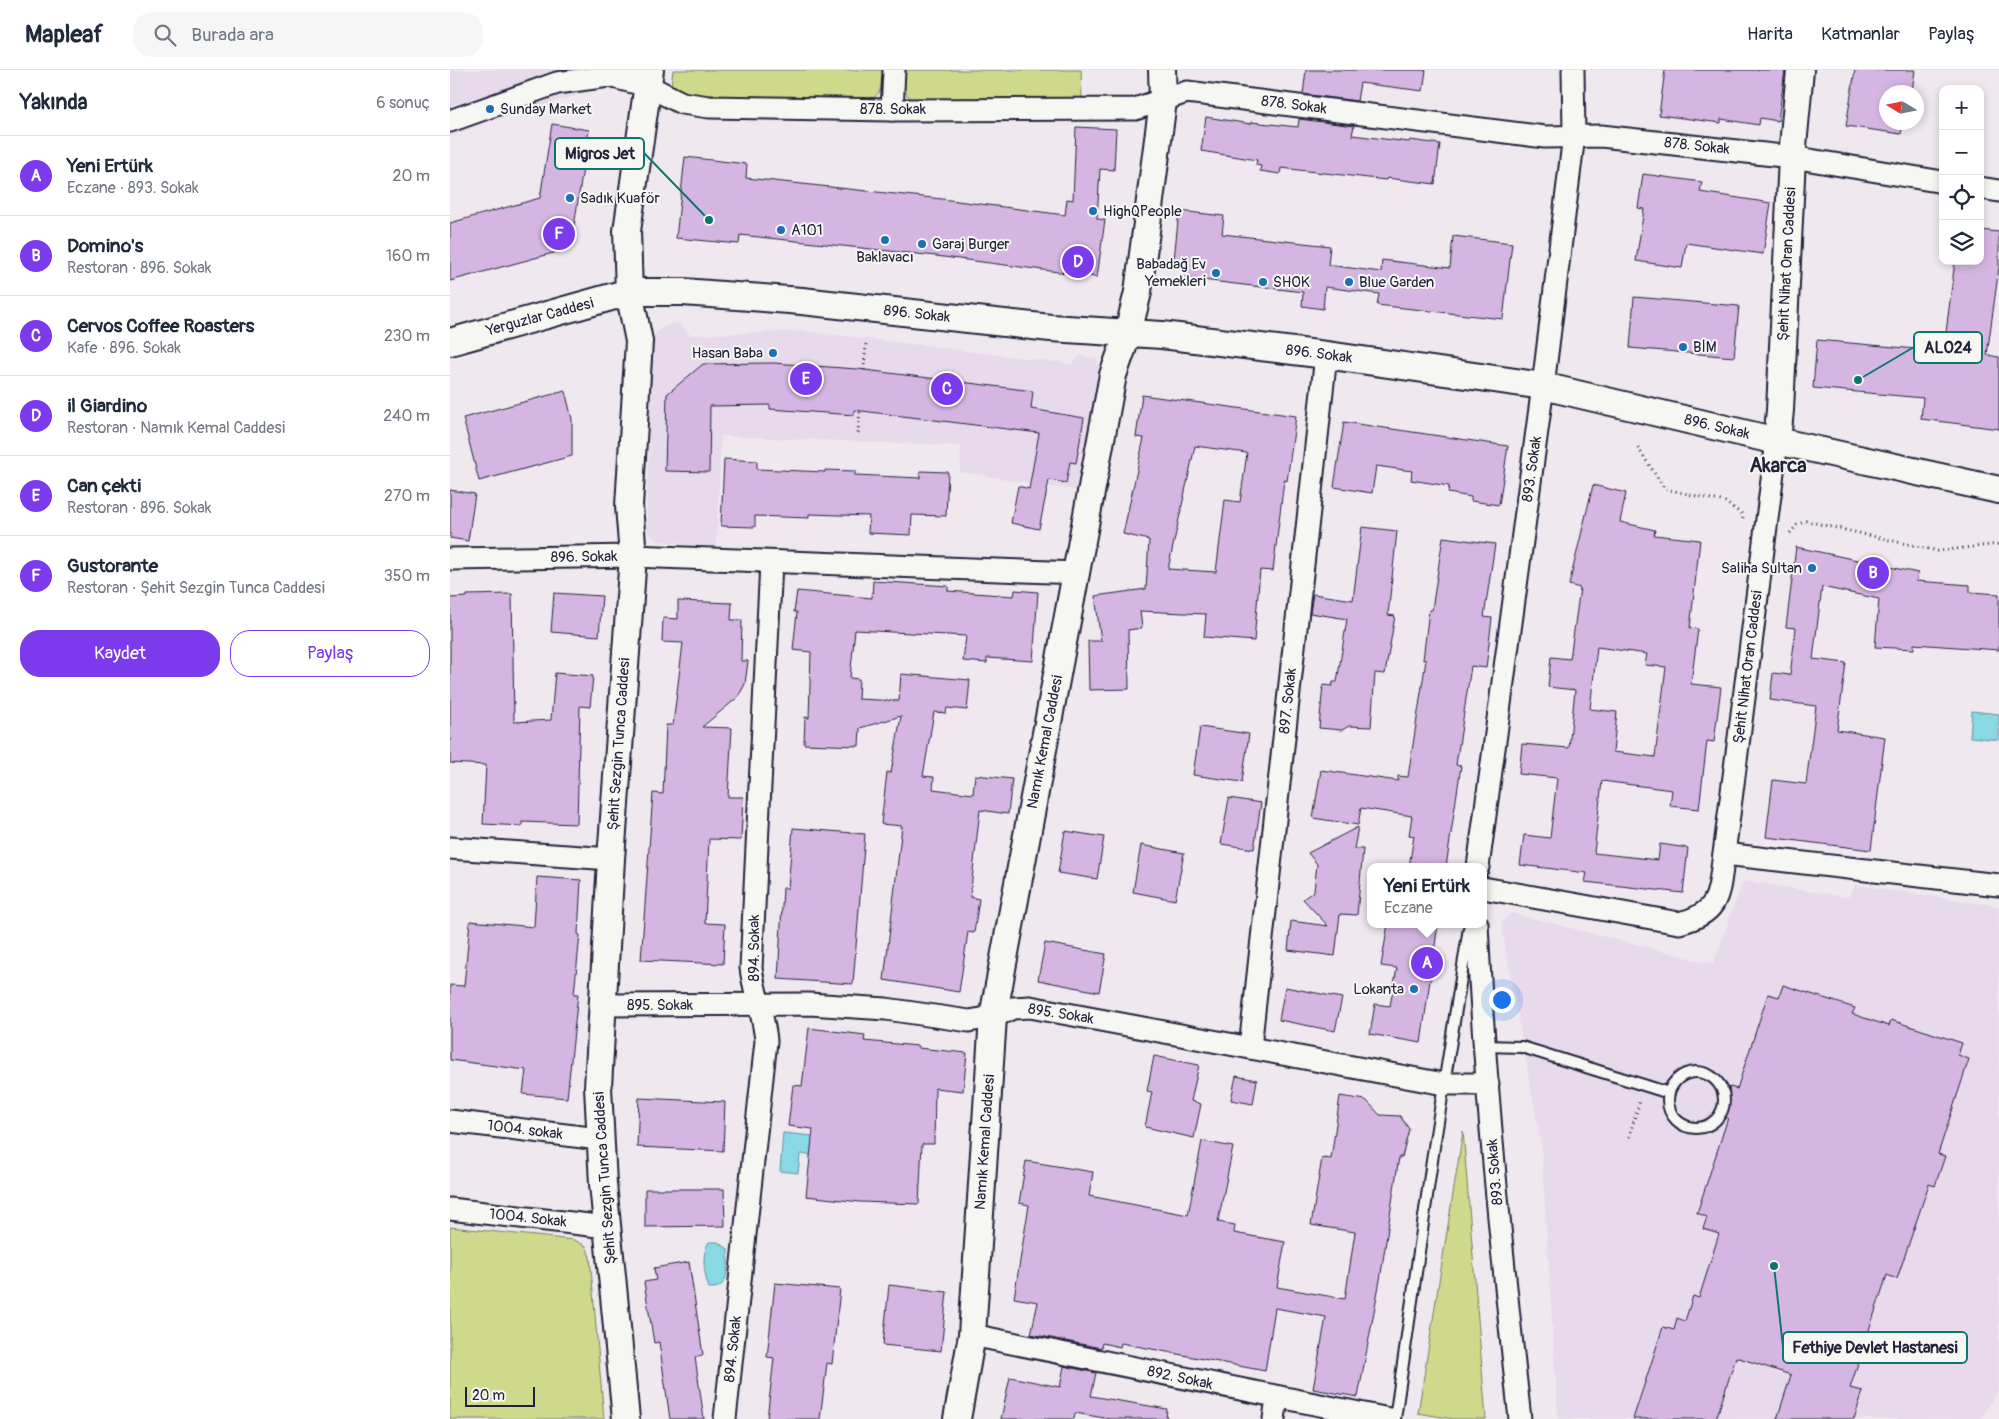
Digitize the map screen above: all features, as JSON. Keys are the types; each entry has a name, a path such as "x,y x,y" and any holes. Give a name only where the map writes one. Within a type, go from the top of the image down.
{"street":[{"path":"892,110 894,70"},
{"name":"Namık Kemal Caddesi","path":"957,1419 972,1336 994,1016 1078,573 1113,375 1128,333 1138,292 1163,101 1162,70"},
{"name":"893. Sokak","path":"1479,863 1544,386 1574,135 1572,70"},
{"name":"Şehit Nihat Oran Caddesi","path":"1487,889 1679,924 1696,919 1711,909 1718,892 1777,441 1792,157 1800,70"},
{"name":"878. Sokak","path":"450,121 552,76 649,78 682,103 709,107 892,110 1134,109 1187,92 1545,137 1601,136 1792,157 1939,181"},
{"name":"Şehit Sezgin Tunca Caddesi","path":"626,1419 599,1139 598,1087 611,859 633,556 630,506 639,341 629,292 626,231 649,78"},
{"path":"1984,189 1999,191"},
{"name":"896. Sokak","path":"629,292 683,292 802,301 1052,328 1162,335 1326,354 1544,386 1777,441 1999,490"},
{"name":"Yerguzlar Caddesi","path":"450,342 629,292"},
{"name":"897. Sokak","path":"1250,1048 1326,354"},
{"name":"896. Sokak","path":"450,559 633,556 771,563 1078,573"},
{"name":"894. Sokak","path":"725,1419 766,1041 765,1022 753,987 751,968 771,563"},
{"path":"450,848 611,859"},
{"path":"1724,854 1999,885"},
{"name":"893. Sokak","path":"1477,928 1484,1046 1502,1254 1520,1419"},
{"name":"895. Sokak","path":"602,1005 809,1004 886,1009 969,1021 994,1016 1013,1008 1030,1007 1444,1084 1488,1084"},
{"name":"1004. sokak","path":"450,1121 599,1139"},
{"name":"1004. Sokak","path":"450,1209 607,1227"},
{"name":"892. Sokak","path":"972,1336 1389,1419"},
{"path":"1274,1419 1277,1398"}],"lane":[{"path":"1395,1419 1444,1084 1469,928"},
{"path":"1484,1046 1522,1047 1669,1093"},
{"path":"1695,1072 1704,1073 1712,1076 1722,1090 1724,1098 1723,1107 1720,1115 1714,1122 1698,1128 1689,1127 1681,1124 1670,1110 1669,1093 1679,1078 1695,1072"}],"path":[{"path":"864,370 866,343"},
{"path":"858,433 860,410"},
{"path":"1638,448 1665,489 1725,502 1742,514 1744,522"},
{"path":"1790,532 1797,524 1806,521 1938,551 1999,544"},
{"path":"1629,1137 1645,1086"}],"shaded area":[{"name":"Sunday Market","path":"450,70 636,70 632,94 603,87 485,123 450,137"},
{"path":"670,324 681,324 690,335 805,331 1072,364 1080,355 1096,358 1101,371 1079,491 960,472 961,446 721,436 716,547 658,541 646,531 652,343 654,335"},
{"path":"1743,881 1848,897 1855,885 1999,906 1999,1389 1981,1419 1558,1419 1541,1144 1501,923 1511,913 1713,964"}],"green space":[{"path":"673,70 883,70 882,84 879,92 873,98 868,99 678,95 671,86"},
{"path":"906,70 1081,70 1082,100 915,101 906,92"},
{"path":"1463,1131 1486,1419 1453,1419 1418,1413"},
{"path":"450,1227 574,1240 586,1246 590,1257 604,1419 450,1419"}],"water":[{"path":"1972,711 1999,714 1999,740 1970,737"},
{"path":"783,1133 823,1137 822,1156 800,1154 798,1173 780,1171"},
{"path":"709,1242 718,1242 728,1249 726,1275 721,1285 716,1288 709,1288 705,1271 704,1258"}],"building":[{"path":"1306,70 1426,70 1423,91 1360,83 1357,101 1303,94"},
{"path":"1665,70 1785,70 1778,121 1760,118 1759,125 1721,119 1721,123 1659,115"},
{"path":"1855,70 1915,70 1913,85 1879,85 1879,130 1902,130 1901,134 1846,126"},
{"path":"1206,117 1251,124 1251,122 1298,127 1299,119 1354,126 1352,135 1440,144 1435,184 1281,168 1280,174 1260,171 1261,166 1256,165 1257,160 1201,151"},
{"path":"552,124 589,130 571,245 557,252 450,281 450,223 540,198"},
{"path":"1076,127 1116,129 1114,170 1100,169 1097,219 1105,220 1097,277 936,256 740,235 739,244 676,238 685,157 747,164 746,178 942,199 1065,215 1067,199 1073,200"},
{"path":"1643,174 1702,182 1700,192 1771,203 1763,254 1686,243 1682,268 1636,261 1644,209 1638,208"},
{"path":"1179,211 1224,216 1222,234 1330,246 1328,265 1381,272 1382,260 1450,268 1453,236 1512,243 1503,319 1377,305 1379,294 1325,287 1323,309 1302,306 1303,292 1185,278 1187,262 1174,260"},
{"path":"1984,230 1999,232 1999,267 1987,355 1999,357 1999,429 1921,419 1923,398 1813,388 1817,340 1927,350 1927,346 1944,348 1954,265 1984,265"},
{"path":"1634,297 1739,306 1734,357 1630,348"},
{"path":"773,363 857,369 1033,391 1031,409 1084,418 1076,463 1070,462 1066,483 1049,480 1039,529 1011,523 1018,486 1029,489 1039,433 854,410 854,415 770,409 770,405 710,406 709,472 665,471 667,394 703,364"},
{"path":"565,391 572,419 572,456 479,481 463,418"},
{"path":"1142,395 1296,416 1287,481 1284,480 1273,571 1260,570 1254,641 1204,637 1206,614 1140,611 1142,628 1128,630 1129,689 1089,690 1088,641 1101,641 1095,596 1146,589 1149,540 1123,534 1144,438 1136,437","holes":["1195,446 1247,453 1240,502 1225,500 1216,572 1168,569"]},
{"path":"1344,422 1508,446 1499,505 1471,501 1471,497 1448,493 1449,486 1411,480 1412,471 1376,466 1372,493 1334,487"},
{"path":"724,459 757,461 757,469 825,472 825,470 855,471 855,475 920,478 920,471 948,472 946,516 912,515 911,535 868,533 869,516 809,514 809,518 755,516 755,527 721,526"},
{"path":"1593,485 1626,493 1620,522 1655,530 1654,535 1700,540 1690,628 1698,629 1691,684 1721,687 1714,742 1707,741 1699,809 1670,806 1672,790 1602,781 1594,853 1658,860 1660,844 1688,848 1683,893 1585,882 1587,873 1520,865 1524,835 1550,838 1557,778 1519,774 1522,744 1569,748 1575,690 1548,687 1551,657 1570,659 1580,588 1569,585","holes":["1597,647 1647,654 1645,665 1666,667 1655,757 1613,752 1617,712 1590,709"]},
{"path":"450,490 475,494 468,541 450,538"},
{"path":"1362,527 1397,531 1388,615 1395,616 1385,674 1375,673 1371,727 1349,726 1342,730 1319,728 1323,685 1332,686 1333,682 1337,682 1347,619 1310,613 1313,594 1353,600"},
{"path":"1443,537 1495,544 1484,617 1492,618 1486,668 1471,666 1456,765 1461,766 1447,863 1410,863 1414,836 1409,835 1412,816 1361,808 1358,825 1313,818 1321,770 1398,781 1398,776 1408,777 1426,660 1423,660 1429,610 1432,610"},
{"path":"1796,547 1918,573 1916,581 1970,585 1970,592 1999,594 1999,650 1914,644 1914,649 1875,647 1879,599 1822,587 1813,659 1846,663 1837,730 1885,737 1871,850 1766,837 1773,780 1806,784 1816,706 1770,700 1773,673 1790,675 1796,628 1786,627"},
{"path":"873,581 948,586 948,591 1014,596 1015,590 1038,592 1033,661 987,658 987,663 963,661 966,636 855,630 850,678 859,679 858,699 899,701 901,674 970,680 967,710 947,708 946,713 934,712 923,776 934,777 933,789 973,794 975,775 1012,779 1008,814 980,810 970,897 979,899 974,933 968,932 959,992 884,980 902,826 881,824 887,772 891,773 901,716 860,728 859,746 804,744 805,717 809,718 811,652 793,650 797,612 794,612 797,591 872,598"},
{"path":"554,593 602,596 599,636 551,632"},
{"path":"512,594 514,722 551,720 555,673 593,676 590,707 580,706 577,824 522,822 522,826 483,824 486,765 450,763 450,598 467,597 467,595"},
{"path":"678,601 732,603 731,620 742,620 741,661 748,661 745,684 738,697 702,727 732,728 728,797 743,797 741,840 709,839 705,923 725,924 723,964 641,960 653,793 663,794 666,725 673,725 683,643 662,642 663,618 678,619"},
{"path":"1200,727 1249,734 1242,782 1193,775"},
{"path":"1229,798 1261,803 1254,849 1221,844"},
{"path":"1358,827 1354,849 1363,849 1357,915 1340,914 1335,956 1288,950 1291,921 1328,926 1303,899 1314,891 1317,864 1308,853"},
{"path":"793,828 865,834 853,984 778,979 783,888 788,888"},
{"path":"1065,831 1104,837 1097,879 1058,873"},
{"path":"1141,845 1184,853 1175,900 1133,892"},
{"path":"537,877 581,880 578,934 580,935 574,994 578,994 567,1098 523,1094 526,1070 450,1060 450,985 464,986 470,921 534,927"},
{"path":"1387,928 1437,928 1421,1043 1370,1034 1375,1004 1390,1006 1397,968 1381,966"},
{"path":"1045,943 1106,954 1099,992 1038,980"},
{"path":"1783,985 1855,1008 1852,1014 1889,1026 1891,1020 1962,1043 1958,1055 1969,1059 1938,1154 1945,1156 1935,1186 1929,1184 1897,1279 1887,1275 1850,1388 1863,1391 1854,1419 1777,1419 1791,1375 1736,1357 1716,1419 1633,1419 1663,1327 1674,1330 1677,1318 1685,1321 1693,1296 1699,1298 1719,1234 1703,1229 1707,1217 1697,1213 1728,1118 1721,1116 1730,1087 1737,1089 1768,994 1779,997"},
{"path":"1285,987 1342,998 1335,1031 1279,1020"},
{"path":"809,1028 865,1035 864,1041 967,1053 963,1091 935,1088 934,1144 922,1144 919,1204 860,1202 806,1196 813,1129 788,1126 793,1085 802,1086"},
{"path":"1154,1056 1199,1065 1191,1101 1201,1104 1194,1138 1145,1127 1152,1092 1147,1091"},
{"path":"1236,1076 1257,1080 1253,1104 1231,1100"},
{"path":"1340,1096 1366,1100 1380,1115 1400,1116 1409,1129 1402,1157 1399,1157 1380,1280 1358,1397 1313,1389 1326,1317 1275,1308 1265,1371 1121,1343 1120,1347 1102,1343 1101,1348 1031,1334 1038,1302 1014,1298 1029,1205 1019,1203 1026,1161 1093,1172 1089,1196 1188,1215 1202,1141 1233,1147 1218,1222 1235,1225 1234,1233 1285,1242 1277,1287 1345,1299 1355,1232 1311,1225 1322,1158 1331,1159"},
{"path":"639,1098 725,1102 723,1151 637,1147"},
{"path":"645,1189 724,1189 725,1226 645,1227"},
{"path":"689,1262 703,1355 695,1357 704,1419 670,1419 659,1342 654,1343 644,1282 656,1280 654,1268"},
{"path":"775,1283 840,1289 832,1364 827,1363 820,1419 767,1419 774,1358 767,1357"},
{"path":"889,1285 947,1292 941,1351 883,1345"},
{"path":"1064,1366 1096,1373 1091,1396 1167,1409 1166,1419 1110,1419 1075,1413 1074,1419 1001,1419 1010,1377 1060,1387"}],"place":[{"name":"Sunday Market","path":"490,109"},
{"name":"Sadık Kuaför","path":"570,198"},
{"name":"HighQPeople","path":"1093,211"},
{"name":"Migros Jet","path":"709,220"},
{"name":"A101","path":"781,230"},
{"name":"Gustorante","path":"559,234"},
{"name":"Baklavacı","path":"885,240"},
{"name":"Garaj Burger","path":"922,244"},
{"name":"il Giardino","path":"1078,262"},
{"name":"Babadağ Ev Yemekleri","path":"1216,273"},
{"name":"SHOK","path":"1263,282"},
{"name":"Blue Garden","path":"1349,282"},
{"name":"BİM","path":"1683,347"},
{"name":"Hasan Baba","path":"773,353"},
{"name":"Can çekti","path":"806,379"},
{"name":"ALO24","path":"1858,380"},
{"name":"Cervos Coffee Roasters","path":"947,389"},
{"name":"Saliha Sultan","path":"1812,568"},
{"name":"Domino's","path":"1873,573"},
{"name":"Yeni Ertürk","path":"1427,963"},
{"name":"Lokanta","path":"1414,989"},
{"name":"Fethiye Devlet Hastanesi","path":"1774,1266"}],"district":[{"name":"Akarca","path":"1778,465"}]}
